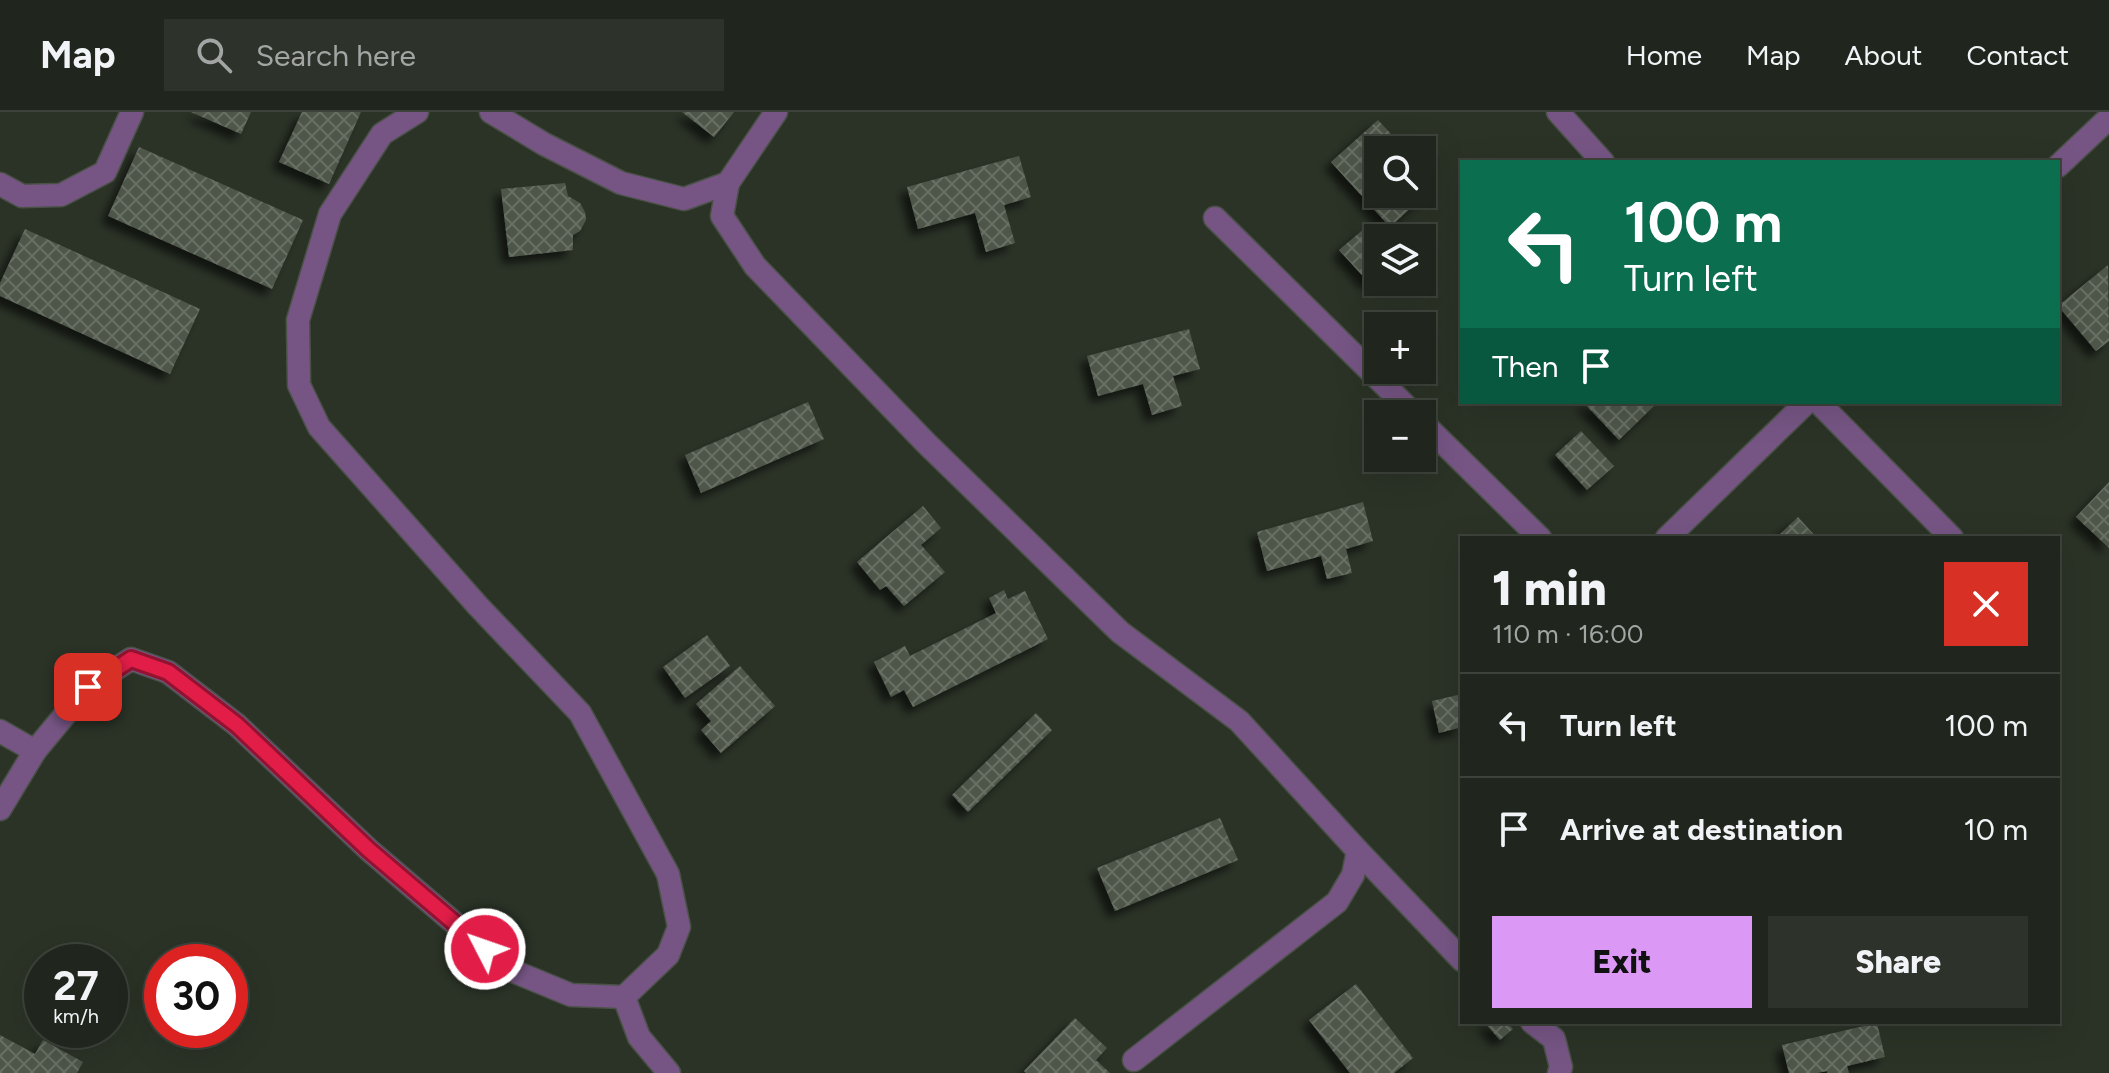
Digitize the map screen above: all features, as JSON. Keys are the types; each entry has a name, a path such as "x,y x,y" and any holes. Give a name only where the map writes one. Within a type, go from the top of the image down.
{"street":[{"path":"0,184 22,196 61,195 105,172 132,112"},
{"path":"0,809 35,751 88,687 131,659 168,672 237,725 369,850 508,969 571,995 624,997 668,955 679,927 668,874 580,713 478,606 328,438 319,427 299,385 298,320 330,214 382,134 417,112"},
{"path":"491,112 544,144 621,183 684,199 728,183"},
{"path":"776,112 728,183 722,216 755,266 926,443 1120,632 1239,721 1460,958"},
{"path":"1558,112 1601,160"},
{"path":"2060,164 2109,118"},
{"path":"1215,218 1400,400"},
{"path":"1669,536 1805,404"},
{"path":"1820,404 1950,536"},
{"path":"1436,436 1538,536"},
{"path":"0,731 35,751"},
{"path":"1134,1060 1337,902 1353,875 1358,851"},
{"path":"624,997 639,1037 669,1073"},
{"path":"1535,1024 1554,1039 1561,1067 1559,1073"}],"building":[{"path":"191,112 251,112 241,134"},
{"path":"302,112 361,112 329,184 279,162"},
{"path":"682,112 734,112 714,137"},
{"path":"1378,120 1393,136 1364,136 1364,198 1331,162"},
{"path":"139,147 303,220 272,289 108,216"},
{"path":"1019,156 1031,197 1004,205 1015,243 986,252 975,213 918,229 907,187"},
{"path":"565,183 568,196 580,203 586,220 580,231 573,235 573,250 509,257 501,189"},
{"path":"1373,208 1411,208 1393,224 1387,224"},
{"path":"25,229 200,309 170,374 0,296 0,283"},
{"path":"1364,229 1364,277 1339,250"},
{"path":"2108,265 2109,341 2096,351 2060,308 2060,304"},
{"path":"1189,329 1200,369 1173,376 1182,406 1152,415 1143,384 1098,396 1087,356"},
{"path":"808,402 824,439 701,493 685,455"},
{"path":"1585,404 1656,404 1619,440"},
{"path":"1581,431 1614,466 1587,490 1555,455"},
{"path":"2109,482 2109,548 2076,517"},
{"path":"1363,502 1373,541 1346,549 1352,573 1327,579 1321,556 1267,571 1257,532"},
{"path":"923,506 941,528 921,545 945,572 904,606 886,586 880,590 857,562"},
{"path":"1798,517 1815,536 1778,536"},
{"path":"1004,590 1008,599 1025,591 1048,639 913,707 904,690 891,697 874,662 905,646 910,656 996,613 989,598"},
{"path":"707,635 730,666 685,698 663,667"},
{"path":"740,666 775,706 721,753 701,730 711,721 696,704"},
{"path":"1460,694 1460,728 1439,733 1432,701"},
{"path":"1036,713 1052,730 968,812 952,795"},
{"path":"1220,818 1238,860 1115,911 1097,868"},
{"path":"1356,984 1413,1058 1394,1073 1350,1073 1309,1020"},
{"path":"1075,1018 1107,1048 1096,1060 1110,1073 1026,1073 1024,1071"},
{"path":"1486,1024 1508,1024 1513,1029 1500,1040"},
{"path":"1877,1024 1885,1057 1847,1066 1849,1073 1789,1073 1782,1045"},
{"path":"0,1035 35,1054 38,1048 58,1048 83,1062 77,1073 0,1073"}],"route":[{"path":"88,687 131,659 168,672 237,725 369,850 485,949"}]}
